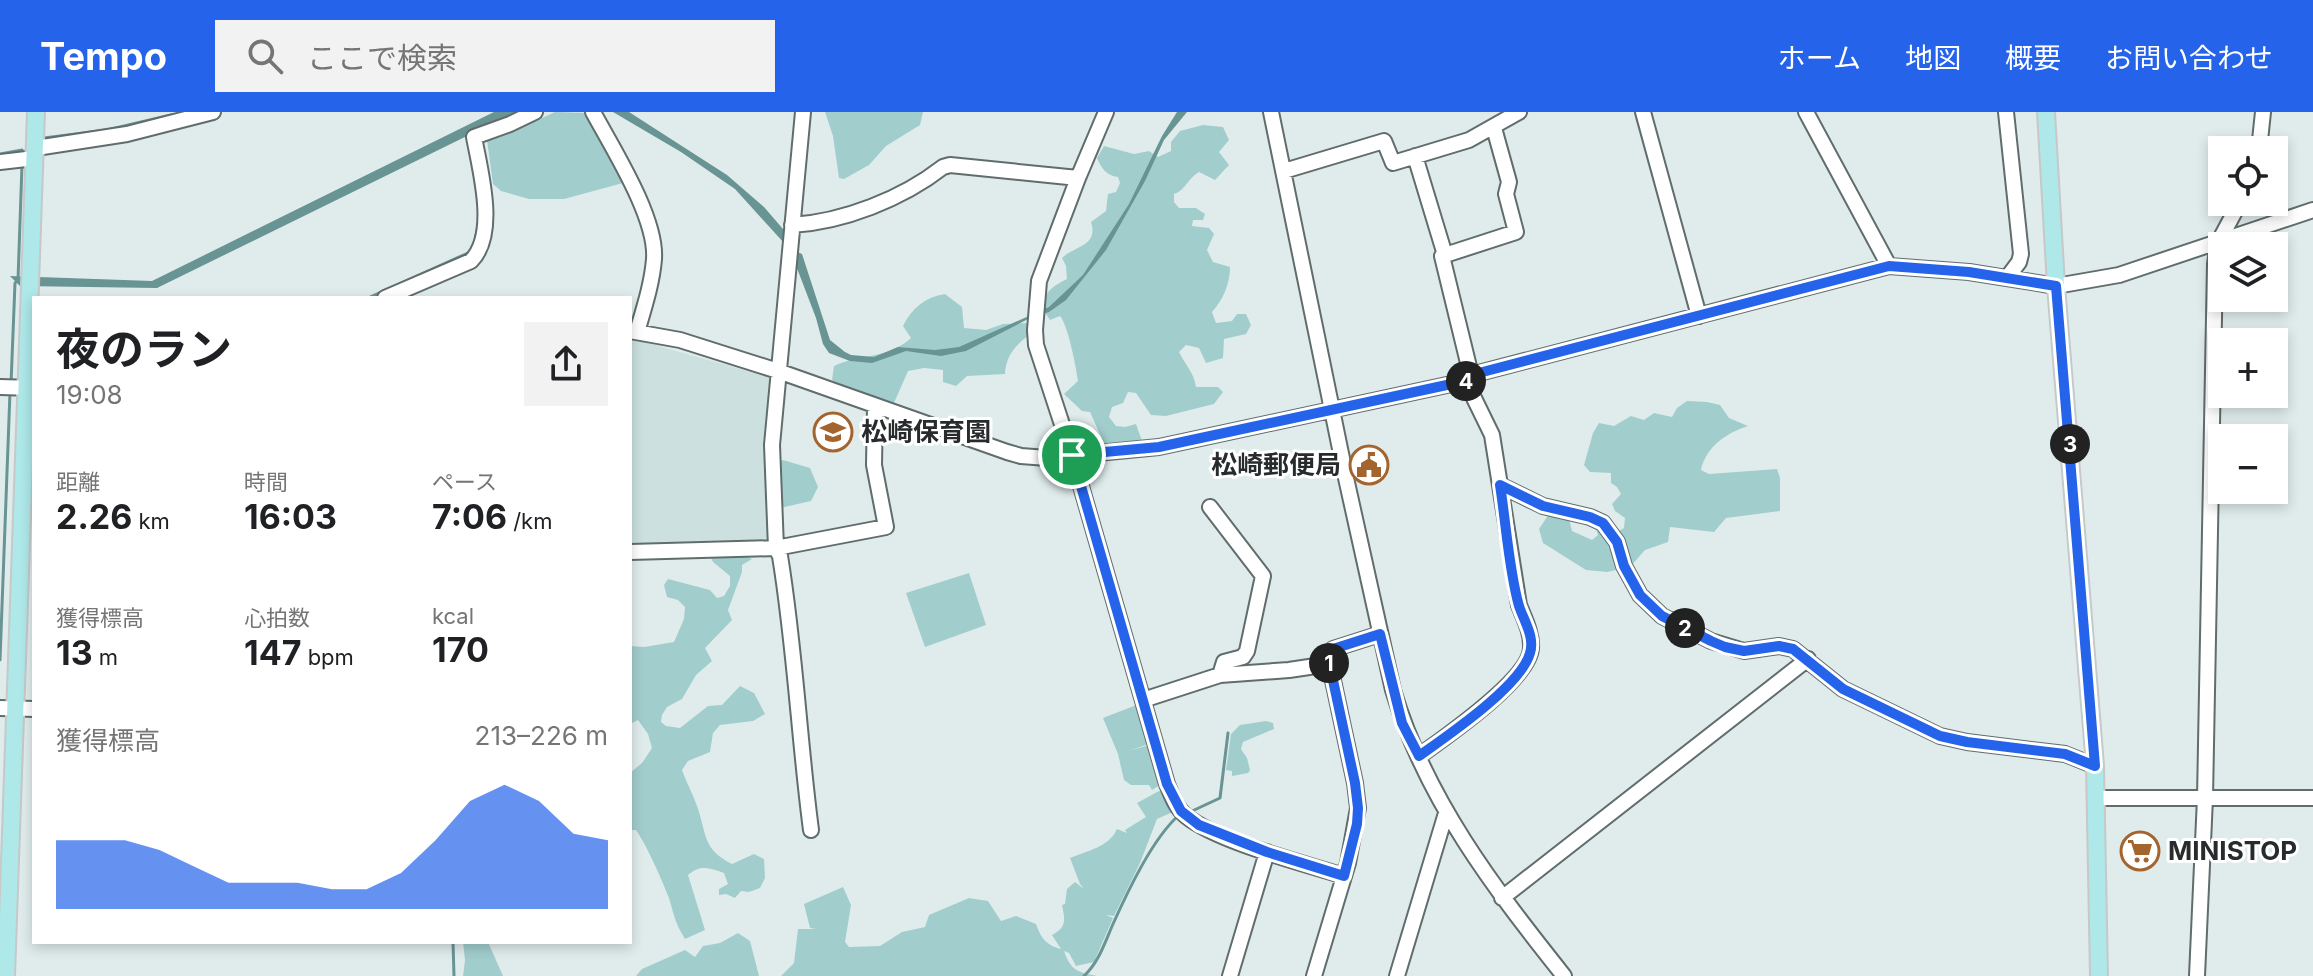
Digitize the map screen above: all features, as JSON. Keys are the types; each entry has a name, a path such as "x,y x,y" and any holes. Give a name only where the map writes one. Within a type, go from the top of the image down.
{"main road":[{"path":"6,976 7,708 31,388 36,112"},
{"path":"2046,112 2056,286 2097,798 2099,976"}],"street":[{"path":"0,162 213,112"},
{"path":"391,296 471,261 478,254 486,207 474,137 535,112"},
{"path":"593,112 653,235 655,257 652,278 634,331 680,340 778,371 1021,456 1047,458 1159,447 1333,410 1470,378 1889,266 1918,267 2056,286 2119,275 2208,246"},
{"path":"803,112 778,371 772,473 776,548 790,616 800,747 811,830"},
{"path":"1106,112 1039,281 1036,345 1072,455 1167,784 1181,811 1199,825 1267,852 1344,876"},
{"path":"1271,112 1380,634 1402,723 1446,813 1473,858 1564,976"},
{"path":"1284,171 1384,141 1393,163 1469,140 1519,112"},
{"path":"1643,112 1699,316"},
{"path":"1806,112 1889,266"},
{"path":"2006,112 2021,254 2007,278"},
{"path":"2260,136 2263,112"},
{"path":"1419,756 1468,721 1510,683 1529,657 1531,647 1529,630 1519,605 1492,435 1472,394 1442,256 1516,232 1506,194 1509,182 1494,128"},
{"path":"1415,156 1445,255"},
{"path":"792,225 818,223 850,213 901,193 950,165 1078,178"},
{"path":"2250,232 2313,210"},
{"path":"2197,976 2205,798 2214,312"},
{"path":"0,387 31,388"},
{"path":"632,552 776,548 886,527 874,465 875,407"},
{"path":"1500,485 1543,506 1603,523 1617,542 1624,566 1640,595 1662,616 1725,647 1744,651 1779,646 1793,649 1843,689 1940,736 2065,754 2095,766"},
{"path":"1210,507 1263,576 1247,651 1243,657 1224,662 1220,675"},
{"path":"1314,976 1344,876 1358,808 1328,657 1333,649 1380,634"},
{"path":"1502,898 1808,659"},
{"path":"1143,700 1220,675 1329,664"},
{"path":"7,708 32,709"},
{"path":"2097,798 2313,798"},
{"path":"1397,976 1446,813"},
{"path":"1230,976 1267,852"}],"shaded area":[{"path":"494,112 525,112 471,134 157,288 20,286 10,276 152,281"},
{"path":"555,112 588,113 623,183 564,199 529,199 501,191 493,184 487,140"},
{"path":"613,112 629,112 727,175 764,207 783,229 795,251 802,254 830,340 851,355 874,357 898,347 935,350 959,347 1049,307 1083,275 1129,204 1177,112 1187,112 1164,140 1106,250 1066,300 1049,312 1030,318 966,351 941,356 906,351 872,363 850,361 829,353 823,344 795,263 784,243 735,189 681,152"},
{"path":"825,112 923,112 920,125 886,146 869,165 844,179 839,178 833,136"},
{"path":"1203,125 1223,127 1229,140 1219,152 1229,165 1215,180 1199,172 1174,194 1174,202 1179,208 1196,208 1205,214 1203,220 1193,220 1192,226 1209,228 1214,234 1207,250 1213,262 1230,267 1225,291 1212,312 1216,323 1232,321 1237,314 1246,314 1251,325 1246,334 1224,339 1223,358 1206,363 1199,348 1186,345 1179,352 1196,387 1218,387 1223,392 1214,404 1166,416 1151,415 1136,393 1128,392 1123,403 1112,407 1109,417 1116,426 1136,424 1142,441 1113,446 1104,443 1090,412 1082,411 1064,394 1078,381 1071,347 1060,316 1050,320 1042,308 1043,302 1050,290 1067,279 1062,258 1089,241 1093,230 1091,222 1106,211 1108,194 1116,192 1120,183 1118,177 1100,165 1097,158 1104,146 1134,154 1149,151 1158,157 1171,151 1171,142 1180,131"},
{"path":"945,294 962,307 964,328 986,330 1003,324 1027,323 1030,334 1013,351 1005,374 967,376 956,386 943,382 943,370 924,368 908,371 894,403 843,387 832,380 834,366 902,345 911,338 903,326 911,314 925,301"},
{"path":"632,339 772,378 770,544 632,549"},
{"path":"1687,401 1720,405 1729,418 1748,426 1718,442 1707,454 1701,470 1709,474 1777,469 1780,511 1726,518 1714,532 1670,527 1668,542 1645,550 1630,567 1607,572 1586,570 1543,543 1539,529 1549,514 1569,519 1572,531 1592,540 1598,535 1595,526 1601,513 1619,531 1624,528 1625,518 1615,511 1612,504 1621,494 1611,483 1611,473 1590,472 1584,465 1593,433 1599,423 1614,426 1631,416 1644,420 1654,413 1672,417 1677,408"},
{"path":"783,460 810,468 818,487 811,501 780,508 766,494 769,474"},
{"path":"739,553 752,559 742,565 728,610 732,620 705,648 712,661 696,675 682,699 667,707 661,722 680,728 708,706 722,705 740,686 754,693 765,714 753,721 720,725 713,733 710,752 688,761 682,770 715,853 732,864 754,854 764,859 765,878 760,888 741,891 735,898 719,895 719,889 728,884 724,873 701,868 688,875 705,930 685,939 649,854 636,830 632,830 632,771 652,748 648,734 638,720 632,723 632,646 674,642 684,619 685,607 678,600 667,597 664,585 668,579 710,590 717,598 724,596 730,586 730,576 710,556"},
{"path":"969,573 986,625 925,647 906,593"},
{"path":"1139,704 1152,743 1128,751 1153,744 1163,783 1152,790 1149,785 1131,785 1124,780 1118,754 1103,718"},
{"path":"1266,721 1273,723 1274,729 1243,742 1241,749 1250,770 1232,776 1232,771 1226,770 1231,734 1240,725"},
{"path":"1159,791 1165,793 1175,811 1157,819 1114,916 1106,915 1113,918 1094,962 1076,966 1069,953 1064,951 1076,970 1097,976 781,976 794,963 798,929 816,929 810,928 804,904 843,887 851,905 845,942 849,947 880,946 902,932 925,927 929,915 969,898 988,901 1001,921 1016,916 1036,924 1045,940 1061,949 1052,935 1064,923 1062,905 1065,904 1067,889 1075,882 1084,889 1070,858 1103,844 1117,829 1127,833 1125,830 1146,817 1137,803"},
{"path":"738,933 750,941 759,976 636,976 642,969 685,950 695,957 703,946 720,943"},
{"path":"463,944 489,944 503,976 463,976"}],"waterway":[{"path":"178,113 183,112"},
{"path":"44,138 107,130 171,115"},
{"path":"0,154 22,150 22,154"},
{"path":"11,384 22,165"},
{"path":"475,240 480,216"},
{"path":"372,296 468,253"},
{"path":"0,660 10,392"},
{"path":"1190,812 1220,798 1228,733"},
{"path":"1084,976 1098,958 1141,867 1159,838 1179,815"},
{"path":"453,944 454,976"}],"place":[{"name":"松崎保育園","path":"833,432"},
{"name":"松崎郵便局","path":"1369,465"},
{"name":"MINISTOP","path":"2140,851"}],"route":[{"path":"1889,266 1969,272 2056,286 2095,766 2065,754 1940,736 1843,689 1793,649 1779,646 1744,651 1711,641 1662,616 1640,595 1624,566 1617,542 1603,523 1543,506 1500,485 1519,605 1529,630 1531,647 1529,657 1510,683 1468,721 1419,756 1402,723 1380,634 1333,649 1328,657 1358,808 1344,876 1267,852 1199,825 1186,816 1174,801 1072,455 1159,447 1470,380 1471,375 1889,266"}]}
